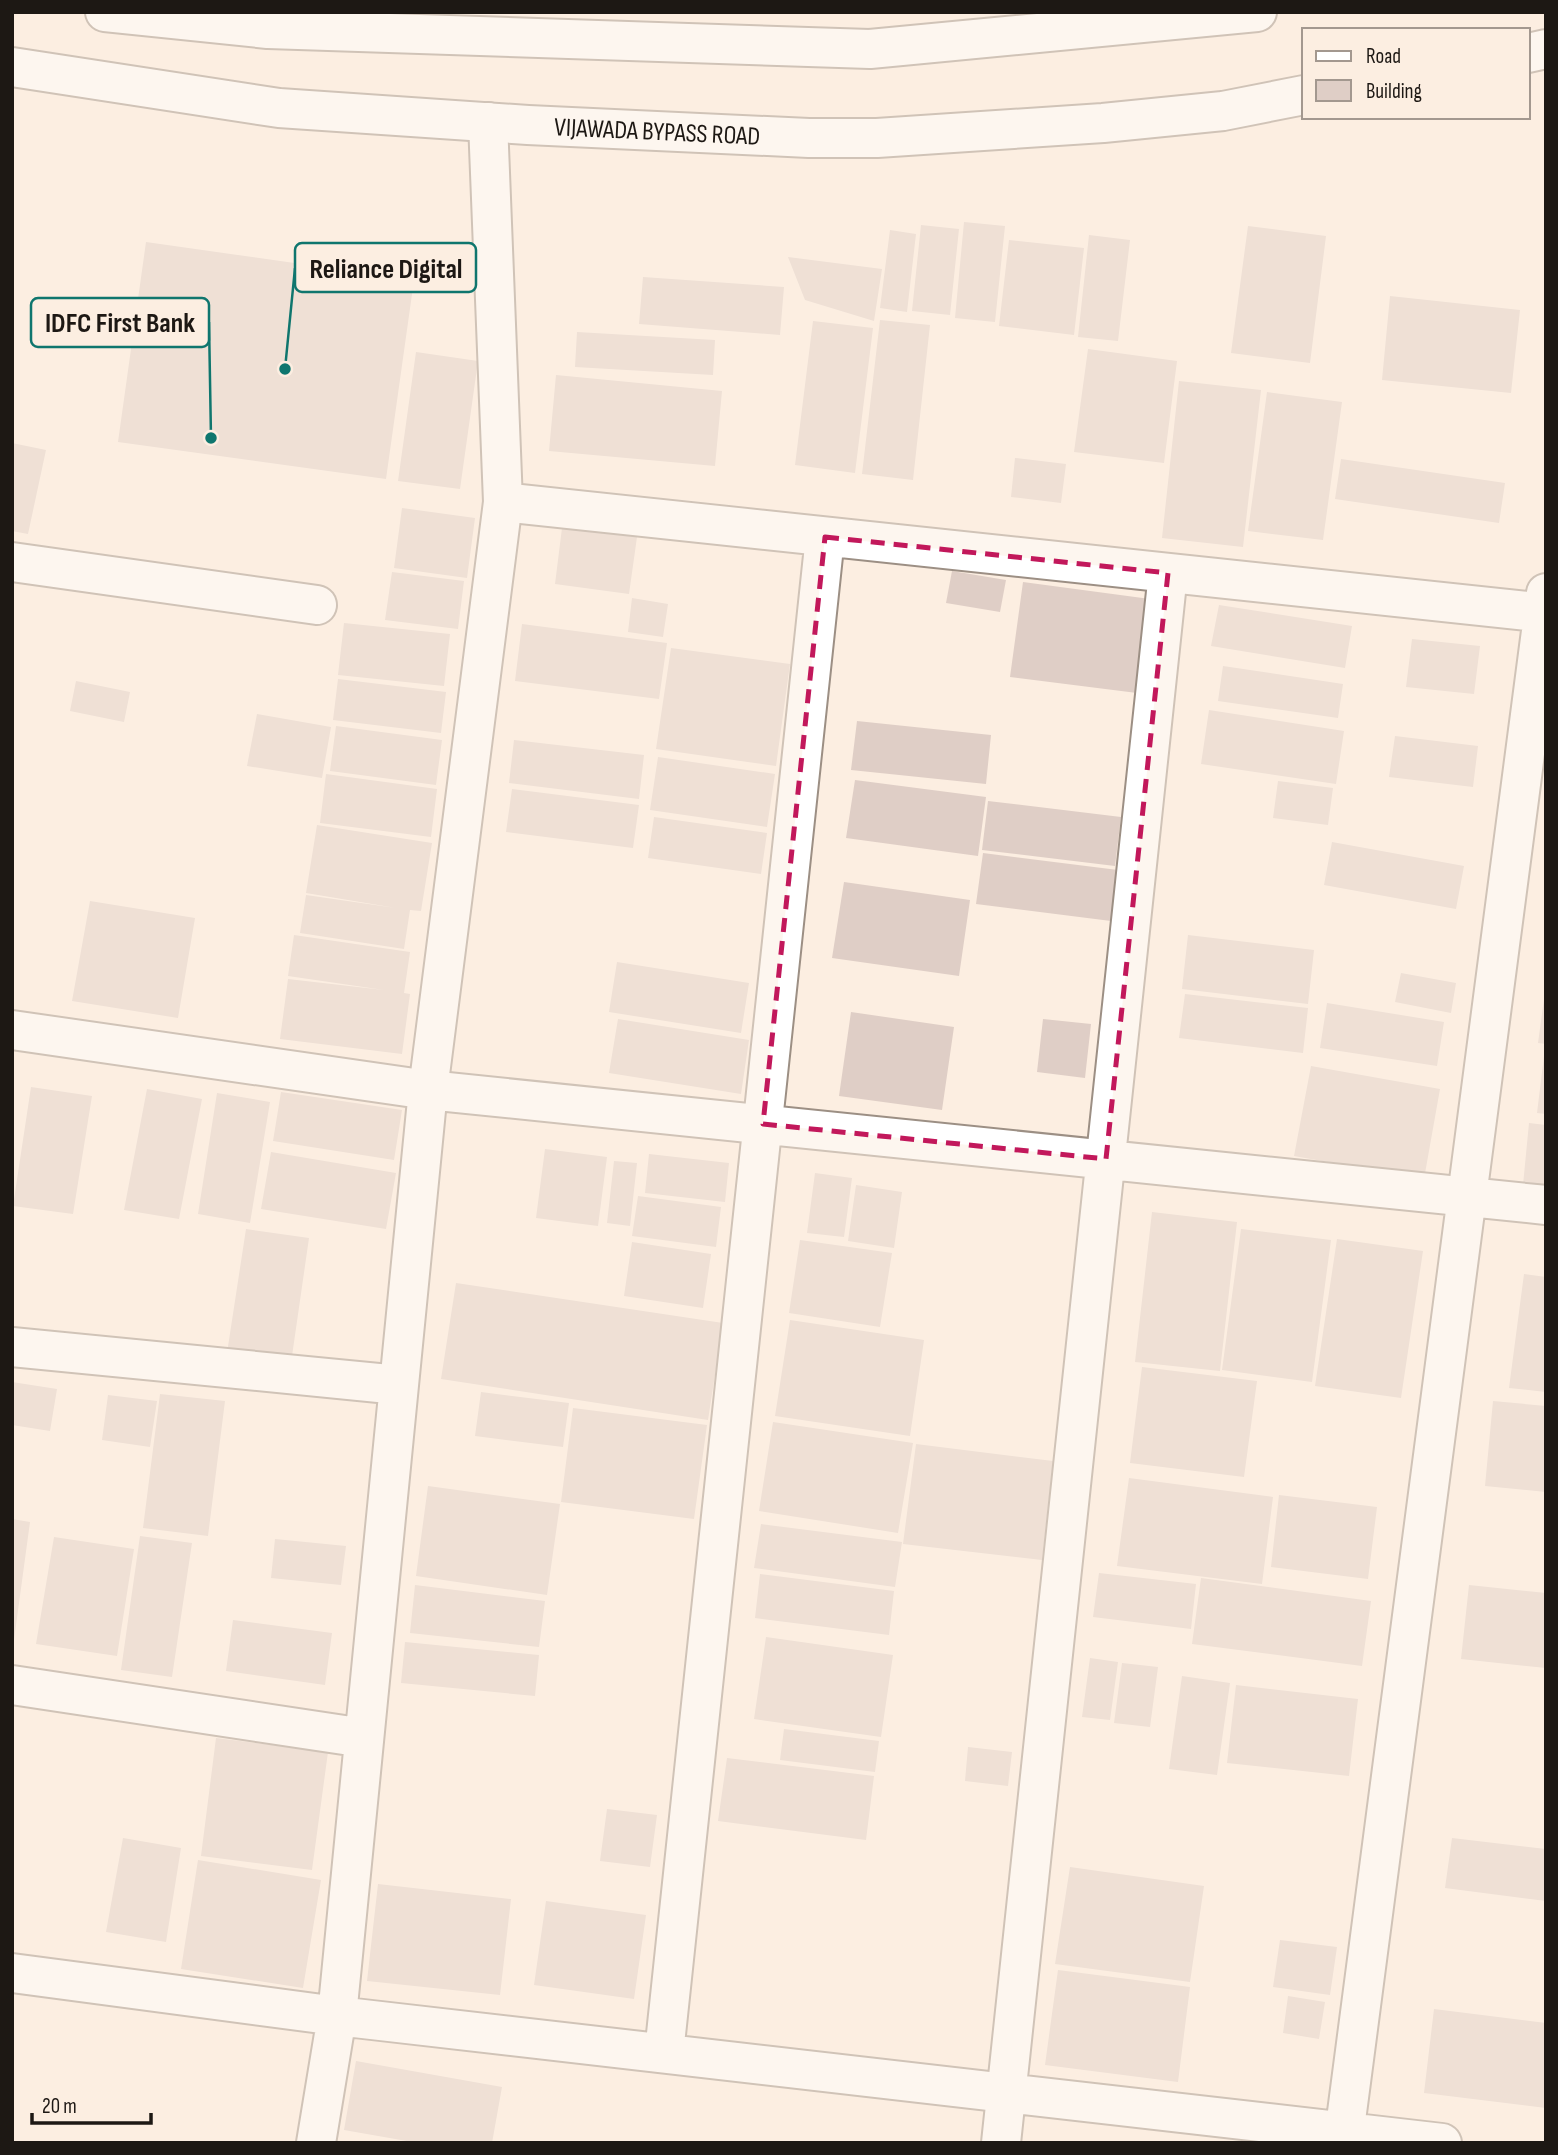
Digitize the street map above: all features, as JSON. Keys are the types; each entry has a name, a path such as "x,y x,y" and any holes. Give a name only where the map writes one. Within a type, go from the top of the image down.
{"street":[{"path":"105,12 870,49 1102,20 1257,12"},
{"name":"VIJAWADA BYPASS ROAD","path":"12,66 279,108 488,122 809,138 877,138 1103,123 1210,112 1302,95"},
{"path":"316,2143 337,2016 428,1090 503,502 488,122"},
{"path":"503,502 1168,573 1545,606 1344,2137"},
{"path":"664,2053 825,537"},
{"path":"12,562 317,605"},
{"path":"1001,2143 1168,573"},
{"path":"12,1030 428,1090 1546,1205"},
{"path":"12,1347 399,1385"},
{"path":"12,1685 364,1738"},
{"path":"12,1973 337,2016 1007,2093 1344,2137 1442,2143"}],"highlighted area":[{"path":"825,537 1168,573 1106,1159 763,1124"}],"building":[{"path":"964,222 1005,226 995,322 955,318"},
{"path":"921,225 959,229 950,315 912,311"},
{"path":"1248,226 1326,236 1310,363 1231,353"},
{"path":"890,230 916,234 907,312 880,308"},
{"path":"1089,235 1130,240 1118,341 1078,337"},
{"path":"1009,240 1084,248 1074,335 999,326"},
{"path":"146,242 414,280 386,479 118,442"},
{"path":"788,257 882,269 874,321 805,300"},
{"path":"643,277 784,287 780,335 639,324"},
{"path":"1390,296 1520,310 1511,393 1382,380"},
{"path":"880,320 930,325 913,480 862,474"},
{"path":"813,321 873,328 855,473 795,465"},
{"path":"577,332 715,340 713,375 575,367"},
{"path":"1088,349 1177,361 1164,463 1074,452"},
{"path":"416,352 478,361 460,489 398,481"},
{"path":"556,375 722,391 715,466 549,451"},
{"path":"1179,381 1261,390 1243,547 1162,538"},
{"path":"1267,392 1342,402 1323,540 1248,531"},
{"path":"12,443 46,450 28,534 12,531"},
{"path":"1015,458 1066,464 1061,503 1011,497"},
{"path":"1341,459 1505,483 1499,523 1335,499"},
{"path":"402,508 475,518 467,578 394,568"},
{"path":"562,528 637,537 629,594 555,584"},
{"path":"952,571 1006,580 1000,612 946,603"},
{"path":"392,572 464,581 458,629 385,620"},
{"path":"1023,582 1150,599 1137,693 1010,677"},
{"path":"632,598 668,604 663,637 628,632"},
{"path":"1219,605 1352,626 1345,668 1211,646"},
{"path":"344,623 450,634 444,686 338,675"},
{"path":"522,624 667,643 659,699 515,681"},
{"path":"1412,639 1480,646 1474,694 1406,687"},
{"path":"671,648 790,664 776,766 656,749"},
{"path":"1223,666 1343,684 1338,718 1218,701"},
{"path":"338,679 446,692 441,733 333,720"},
{"path":"76,681 130,692 124,722 70,711"},
{"path":"1209,710 1344,731 1336,784 1201,764"},
{"path":"257,714 331,727 322,778 247,766"},
{"path":"857,721 991,735 986,784 851,770"},
{"path":"336,726 442,740 436,785 330,771"},
{"path":"1395,736 1478,746 1473,787 1389,777"},
{"path":"514,740 644,755 639,799 509,783"},
{"path":"658,757 775,774 767,827 650,810"},
{"path":"326,774 437,789 431,837 320,823"},
{"path":"855,780 986,797 978,856 846,838"},
{"path":"1278,781 1333,788 1328,825 1273,818"},
{"path":"512,789 639,805 633,848 506,832"},
{"path":"988,801 1121,817 1115,866 982,850"},
{"path":"654,817 767,833 761,874 648,858"},
{"path":"317,825 432,843 421,911 410,910 404,949 300,933 306,895 396,908 306,893"},
{"path":"1332,842 1464,866 1456,909 1324,885"},
{"path":"983,853 1118,870 1111,921 976,904"},
{"path":"844,882 970,900 959,976 832,958"},
{"path":"90,901 195,918 178,1018 72,1001"},
{"path":"294,935 410,952 404,993 410,994 402,1054 280,1039 288,979 384,990 288,976"},
{"path":"1188,935 1314,950 1308,1004 1182,989"},
{"path":"617,962 749,983 741,1033 609,1012"},
{"path":"1401,973 1456,983 1451,1013 1395,1002"},
{"path":"1185,994 1308,1008 1303,1053 1179,1038"},
{"path":"1546,999 1546,1044 1538,1043"},
{"path":"1327,1003 1444,1022 1437,1066 1320,1048"},
{"path":"851,1012 954,1027 942,1110 839,1096"},
{"path":"618,1019 749,1040 741,1094 609,1073"},
{"path":"1043,1019 1091,1024 1085,1078 1037,1072"},
{"path":"1546,1056 1546,1114 1537,1113"},
{"path":"1311,1066 1440,1089 1424,1179 1294,1156"},
{"path":"31,1087 92,1096 73,1214 13,1206"},
{"path":"147,1089 202,1099 179,1219 124,1210"},
{"path":"281,1092 402,1110 394,1160 273,1141"},
{"path":"217,1093 270,1102 250,1223 198,1214"},
{"path":"1529,1123 1546,1125 1546,1187 1523,1185"},
{"path":"545,1149 607,1157 598,1226 536,1218"},
{"path":"271,1152 396,1173 386,1229 261,1209"},
{"path":"649,1154 729,1163 725,1202 645,1193"},
{"path":"614,1161 637,1163 630,1226 607,1223"},
{"path":"815,1173 852,1178 844,1237 807,1233"},
{"path":"856,1185 902,1192 894,1248 848,1241"},
{"path":"638,1196 721,1207 716,1247 632,1236"},
{"path":"1152,1212 1237,1222 1220,1371 1135,1362"},
{"path":"246,1229 309,1238 291,1363 227,1353"},
{"path":"1241,1229 1331,1240 1312,1382 1222,1370"},
{"path":"1337,1239 1423,1251 1401,1398 1315,1386"},
{"path":"800,1240 892,1253 880,1327 789,1313"},
{"path":"632,1242 711,1254 703,1308 624,1296"},
{"path":"1524,1274 1546,1277 1546,1392 1509,1388"},
{"path":"456,1283 723,1323 708,1420 441,1379"},
{"path":"790,1320 924,1340 910,1436 775,1416"},
{"path":"1142,1367 1257,1381 1244,1477 1130,1463"},
{"path":"12,1382 57,1389 50,1431 12,1425"},
{"path":"481,1392 569,1403 563,1447 475,1436"},
{"path":"160,1394 225,1401 208,1536 143,1528"},
{"path":"108,1395 157,1401 150,1447 102,1440"},
{"path":"1493,1401 1546,1406 1546,1492 1485,1486"},
{"path":"573,1408 707,1425 694,1519 561,1502"},
{"path":"773,1422 913,1443 898,1533 759,1511"},
{"path":"916,1444 1053,1461 1042,1560 903,1544"},
{"path":"1129,1478 1273,1497 1262,1584 1117,1566"},
{"path":"428,1486 560,1504 547,1595 416,1576"},
{"path":"1279,1495 1377,1507 1368,1579 1271,1567"},
{"path":"12,1519 30,1522 14,1640 12,1640"},
{"path":"761,1524 902,1542 895,1587 754,1568"},
{"path":"140,1536 192,1543 172,1677 121,1670"},
{"path":"54,1537 134,1549 117,1656 36,1644"},
{"path":"275,1539 346,1546 341,1585 271,1578"},
{"path":"1099,1573 1196,1584 1191,1629 1093,1617"},
{"path":"760,1574 894,1591 889,1635 755,1618"},
{"path":"1201,1578 1371,1601 1362,1666 1192,1644"},
{"path":"415,1585 545,1601 539,1647 410,1633"},
{"path":"1469,1585 1546,1593 1546,1668 1461,1659"},
{"path":"233,1620 332,1633 325,1685 226,1671"},
{"path":"766,1637 893,1655 881,1737 754,1719"},
{"path":"405,1642 539,1655 535,1696 401,1683"},
{"path":"1090,1658 1118,1662 1110,1720 1082,1717"},
{"path":"1122,1663 1158,1667 1150,1727 1114,1723"},
{"path":"1182,1676 1230,1683 1217,1775 1169,1769"},
{"path":"1236,1685 1358,1699 1349,1776 1227,1763"},
{"path":"784,1729 879,1741 875,1772 780,1760"},
{"path":"216,1738 328,1752 312,1870 201,1856"},
{"path":"968,1747 1012,1752 1008,1786 965,1781"},
{"path":"727,1758 874,1776 866,1840 718,1821"},
{"path":"607,1809 657,1815 650,1867 600,1861"},
{"path":"123,1838 181,1848 166,1942 106,1932"},
{"path":"1452,1838 1546,1849 1546,1901 1445,1888"},
{"path":"198,1860 321,1880 303,1988 181,1969"},
{"path":"1070,1867 1204,1886 1190,1982 1055,1964"},
{"path":"378,1884 511,1899 500,1995 367,1981"},
{"path":"546,1901 646,1915 634,1999 534,1985"},
{"path":"1280,1940 1337,1947 1330,1995 1273,1987"},
{"path":"1058,1970 1190,1987 1178,2082 1045,2065"},
{"path":"1288,1996 1325,2002 1319,2039 1283,2033"},
{"path":"1434,2009 1546,2023 1546,2108 1424,2093"},
{"path":"356,2061 502,2087 492,2143 418,2143 344,2130"}],"place":[{"name":"Reliance Digital","path":"285,369"},
{"name":"IDFC First Bank","path":"211,438"}]}
